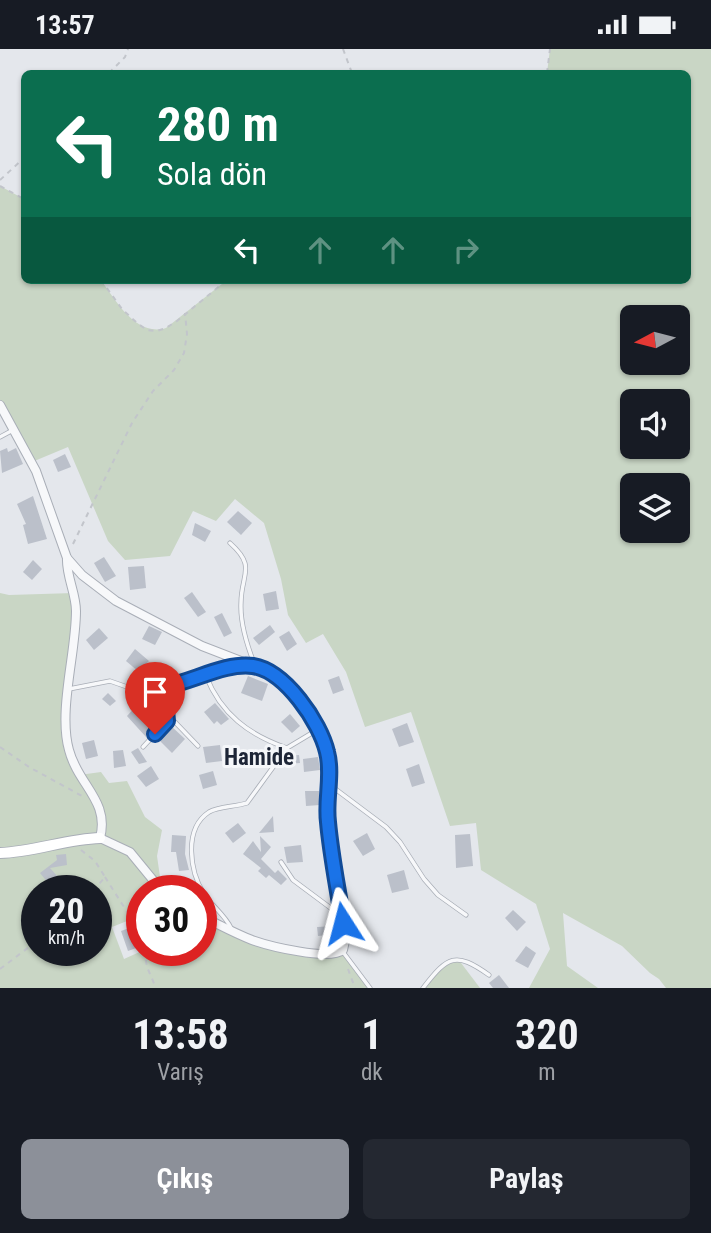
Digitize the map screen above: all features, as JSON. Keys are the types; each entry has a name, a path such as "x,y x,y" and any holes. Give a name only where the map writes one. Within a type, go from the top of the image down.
{"street":[{"path":"0,405 36,471 67,558 76,608 66,733 68,750 75,769 99,805 103,816 100,838"},
{"path":"67,558 82,575 116,601 202,646 255,666 289,687 319,729 327,751 327,817 345,941 342,950 331,955 321,955 262,943 217,923"},
{"path":"0,853 28,851 100,838 130,852 149,875"}],"lane":[{"path":"0,437 15,429"},
{"path":"69,689 110,681 141,689 164,687 232,666 255,666 242,615 241,602 247,565 230,543"},
{"path":"206,676 218,700 237,722 272,743 287,748"},
{"path":"164,687 167,721"},
{"path":"143,747 167,721 173,720 198,746"},
{"path":"232,930 227,920 202,892 196,878 192,852 195,829 209,812 247,803 287,748 319,729"},
{"path":"329,784 386,827 438,895 466,915"},
{"path":"281,862 293,880 342,916"},
{"path":"342,950 370,988"},
{"path":"423,988 440,967 458,959 470,961 489,975"}],"path":[{"path":"112,70 125,57 128,49"},
{"path":"343,49 351,70"},
{"path":"548,70 551,49"},
{"path":"0,180 21,161"},
{"path":"0,186 21,197"},
{"path":"104,284 122,309 146,330 157,331 166,328 222,284"},
{"path":"67,558 132,423 153,391 174,370 184,353 187,334 185,313"},
{"path":"0,747 29,767 99,805"},
{"path":"70,842 95,861 104,875"},
{"path":"112,888 126,910"},
{"path":"0,969 21,953"},
{"path":"147,966 156,988"}],"green space":[{"path":"550,49 711,49 711,988 666,988 622,946 563,913 567,966 598,988 529,988 550,949 536,904 481,870 476,823 450,826 411,712 365,727 346,672 323,634 306,643 288,615 281,579 264,523 235,499 216,521 193,511 170,556 125,560 108,541 68,447 32,462 0,405 0,186 21,197 21,284 104,284 128,315 145,327 166,328 222,284 691,284 691,70 547,70"},
{"path":"0,593 74,593 66,733 79,775 101,772 109,783 127,781 145,817 162,830 157,856 160,875 126,875 126,921 112,927 124,959 126,958 126,966 217,966 217,923 288,949 306,952 342,950 370,988 0,988"},
{"path":"458,959 480,988 423,988 440,967"}],"building":[{"path":"7,448 8,452 16,448 23,464 2,473 0,451"},
{"path":"65,454 71,467 58,472 53,460"},
{"path":"33,496 47,539 28,544 23,525 26,524 17,504"},
{"path":"238,511 252,523 241,535 227,522"},
{"path":"195,523 211,531 205,542 192,535"},
{"path":"104,557 116,576 105,582 94,563"},
{"path":"33,560 42,569 32,580 23,572"},
{"path":"144,566 146,588 130,590 128,567"},
{"path":"276,591 279,609 266,611 263,594"},
{"path":"192,592 206,612 198,617 184,598"},
{"path":"222,613 232,633 224,637 214,617"},
{"path":"270,625 275,632 259,645 253,638"},
{"path":"149,626 162,632 155,645 142,639"},
{"path":"99,628 108,638 94,650 86,640"},
{"path":"289,631 297,644 287,651 279,637"},
{"path":"135,649 149,661 139,672 126,661"},
{"path":"248,676 268,684 262,701 241,693"},
{"path":"339,676 344,690 333,694 328,680"},
{"path":"108,693 116,701 110,706 102,699"},
{"path":"139,703 151,714 147,719 156,727 146,737 127,716"},
{"path":"215,703 229,719 221,725 217,721 214,724 204,712"},
{"path":"290,714 300,726 292,733 281,722"},
{"path":"407,723 414,742 399,747 392,729"},
{"path":"170,725 185,739 172,753 157,738"},
{"path":"94,740 98,756 86,759 82,743"},
{"path":"220,745 222,761 206,763 203,747"},
{"path":"138,748 147,762 139,764 131,752"},
{"path":"123,750 126,766 114,768 113,751"},
{"path":"299,755 300,763 287,764 287,756"},
{"path":"318,757 320,770 304,772 303,759"},
{"path":"419,764 425,783 412,787 406,769"},
{"path":"151,766 159,779 146,787 137,776"},
{"path":"213,771 217,785 203,789 199,775"},
{"path":"305,791 319,791 320,805 306,806"},
{"path":"273,816 274,832 259,833"},
{"path":"238,823 246,833 233,843 225,833"},
{"path":"367,833 375,849 363,856 353,841"},
{"path":"470,834 473,866 456,868 455,835"},
{"path":"172,835 186,836 185,854 189,870 179,871 176,852 171,852"},
{"path":"260,836 271,847 261,859 275,873 278,870 287,879 281,885 269,875 266,878 258,871 261,868 243,854 253,841 261,852"},
{"path":"301,845 303,862 287,863 284,847"},
{"path":"66,854 67,865 50,868 56,875 42,875 40,873 57,860 56,855"},
{"path":"404,870 409,889 392,893 387,875"},
{"path":"513,910 526,922 517,931 505,918"},
{"path":"336,926 337,934 318,936 317,927"},
{"path":"126,929 126,945 121,931"},
{"path":"526,946 536,953 528,968 515,961"},
{"path":"499,975 509,988 493,988 489,983"}],"district":[{"name":"Hamide","path":"259,757"}],"route":[{"path":"155,734 167,721 164,687 232,666 255,666 289,687 319,729 327,751 327,817 343,923"}]}
